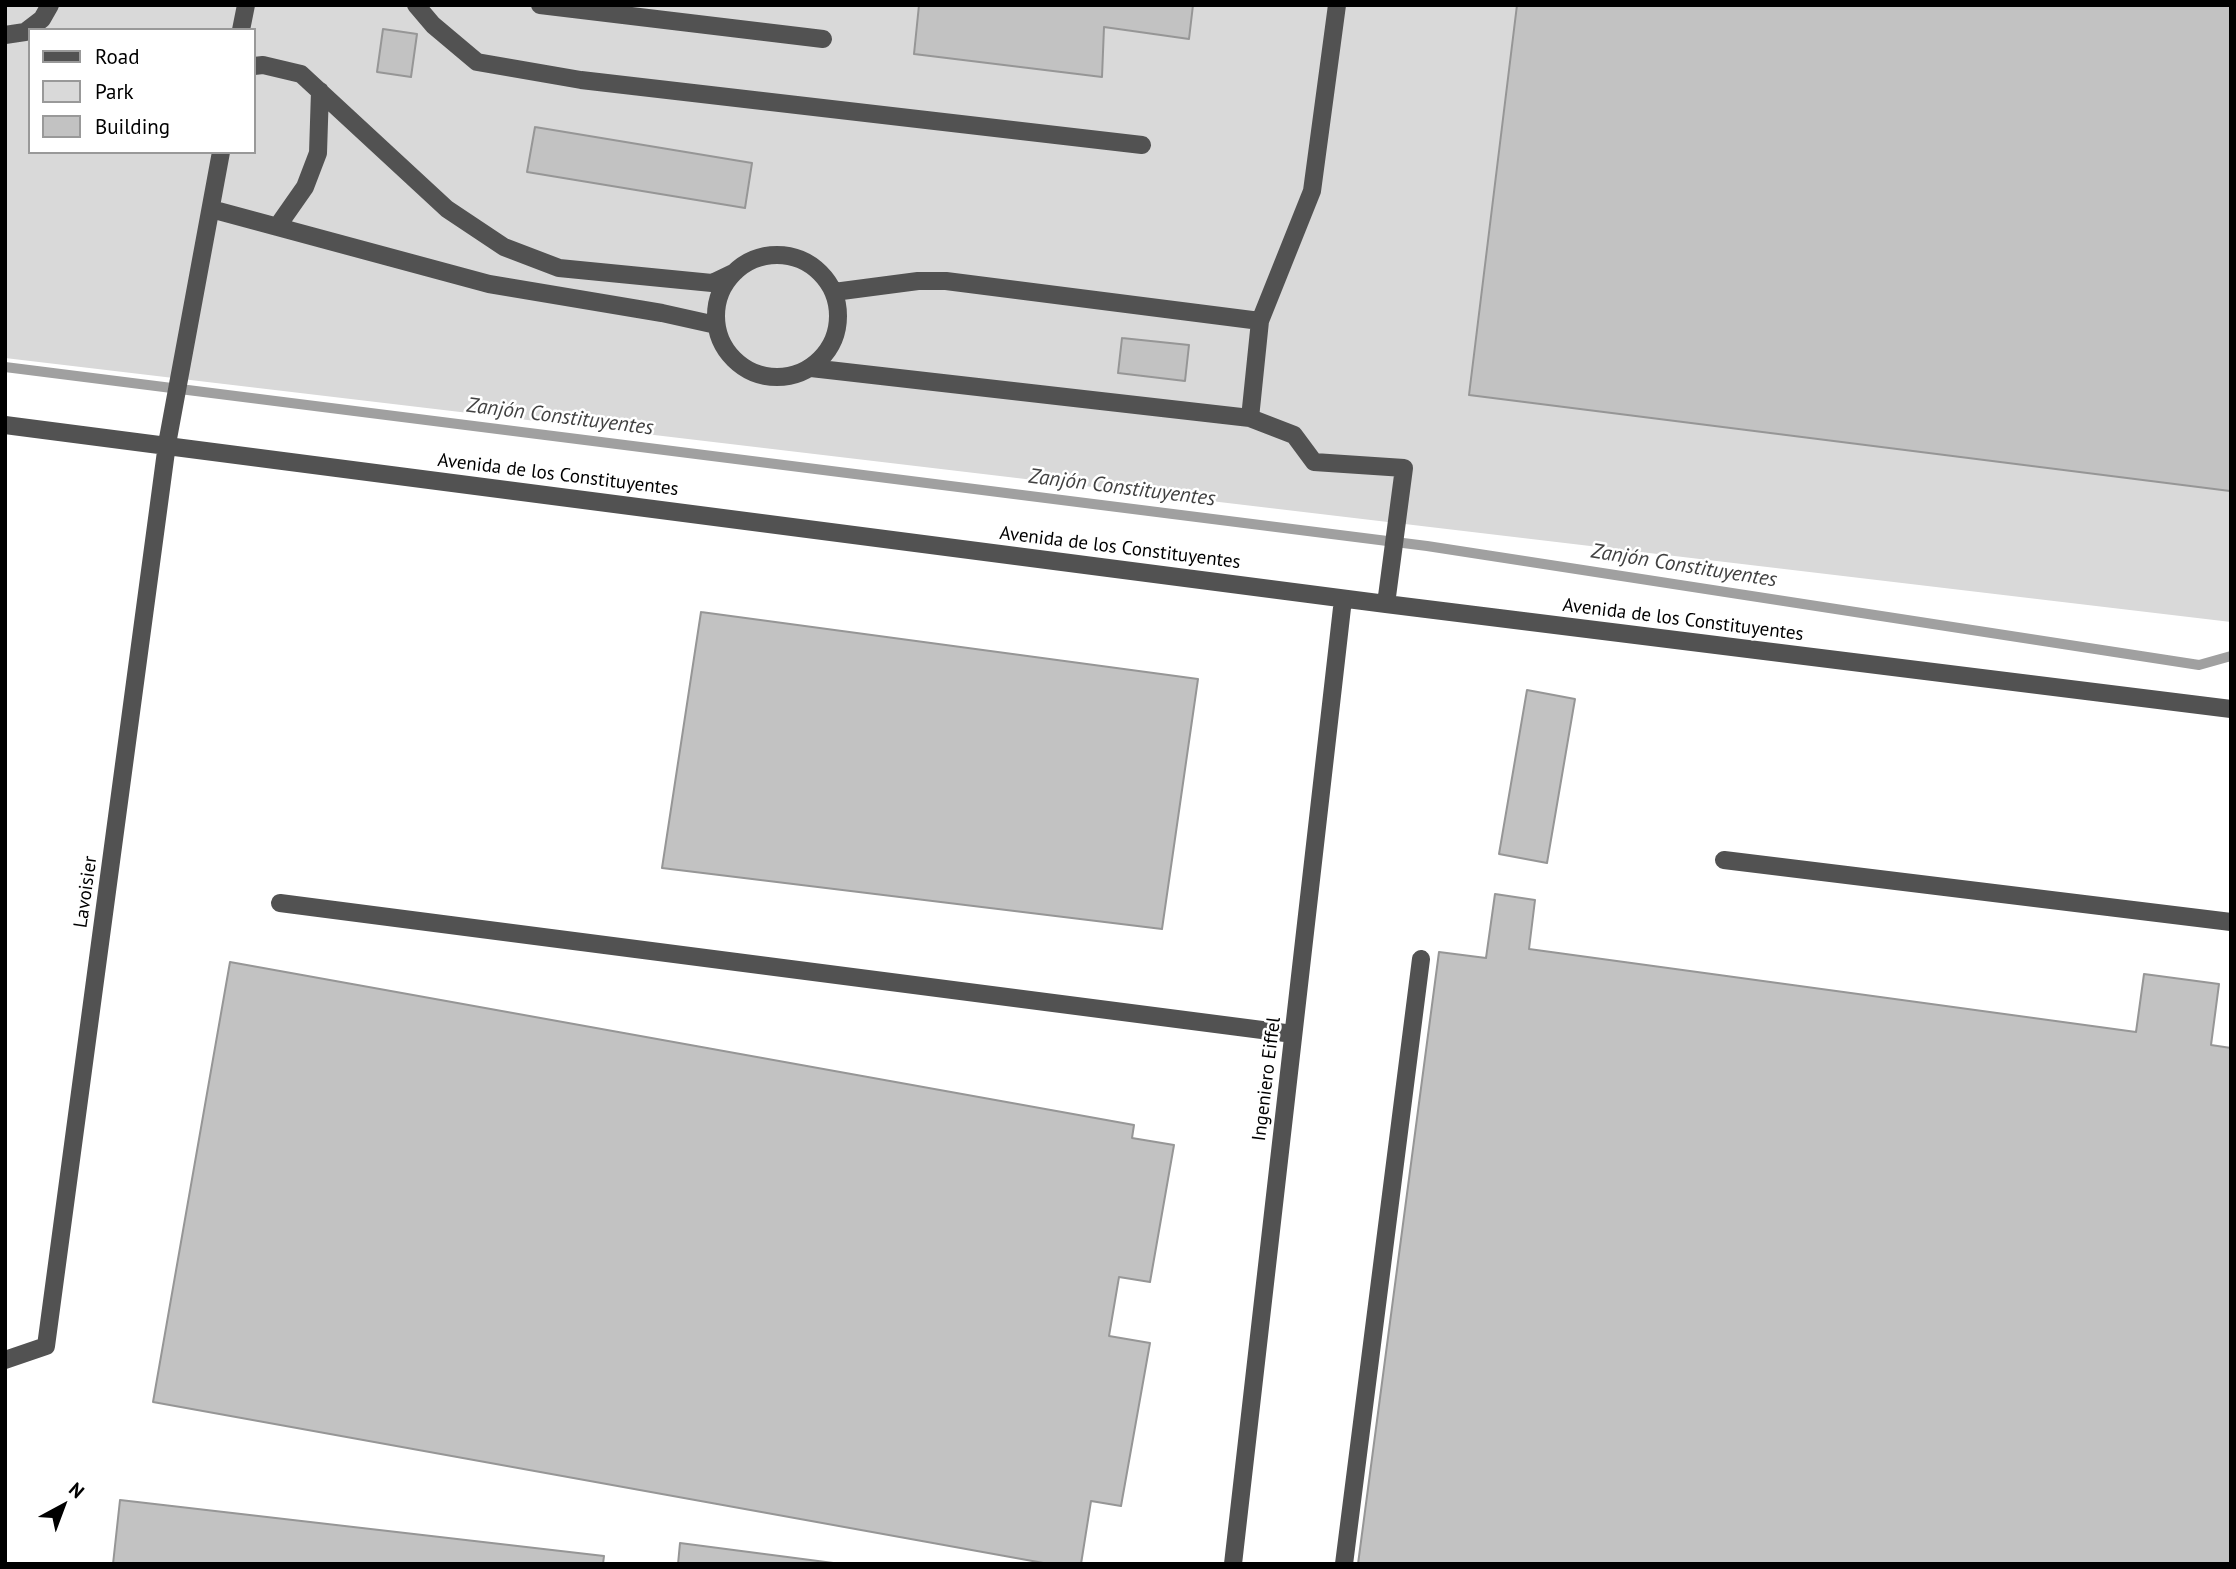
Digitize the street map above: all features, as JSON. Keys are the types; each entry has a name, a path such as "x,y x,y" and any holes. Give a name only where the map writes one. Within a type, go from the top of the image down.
{"street":[{"path":"30,28 42,19 50,5"},
{"path":"241,28 245,6 261,5"},
{"path":"416,5 433,25 477,62 581,80 1142,145"},
{"path":"540,5 823,39"},
{"path":"1250,418 1260,321 1312,191 1337,5"},
{"path":"5,35 28,30"},
{"path":"256,66 301,74 447,209 504,247 559,268 712,283 735,272"},
{"path":"277,227 305,187 318,153 320,91"},
{"name":"Lavoisier","path":"5,1360 46,1346 167,444 221,154"},
{"path":"211,209 489,284 662,313 716,325"},
{"path":"784,254 805,261 822,274 834,292 839,313 836,334 827,353 811,368 791,376 770,378 750,372 732,359 720,341 716,325 718,298 727,279 743,264 763,256 784,254"},
{"path":"834,292 918,281 946,281 1260,321"},
{"path":"811,368 1250,418 1294,435 1314,462 1404,468 1386,604"},
{"name":"Avenida de los Constituyentes","path":"5,425 1343,599 2231,709"},
{"name":"Ingeniero Eiffel","path":"1233,1564 1343,599"},
{"path":"1724,860 2231,922"},
{"path":"280,903 1293,1034"},
{"path":"1344,1564 1421,959"}],"green space":[{"path":"5,5 2231,5 2231,622 5,358"}],"building":[{"path":"919,5 1193,5 1189,39 1104,27 1102,77 914,54"},
{"path":"1517,5 2231,5 2230,491 1469,395"},
{"path":"383,29 417,34 411,77 377,72"},
{"path":"535,127 752,163 745,208 527,172"},
{"path":"1122,338 1189,345 1185,381 1118,373"},
{"path":"701,612 1198,679 1162,929 662,868"},
{"path":"1527,690 1575,699 1547,863 1499,854"},
{"path":"1495,894 1535,900 1529,949 2136,1032 2144,974 2219,984 2211,1045 2231,1048 2231,1564 1358,1564 1439,952 1486,958"},
{"path":"230,962 1134,1125 1132,1138 1174,1145 1150,1282 1119,1277 1109,1336 1150,1343 1121,1506 1091,1501 1081,1564 1049,1564 153,1402"},
{"path":"120,1500 604,1556 603,1564 113,1564"},
{"path":"680,1543 841,1564 678,1564"}],"waterway":[{"name":"Zanjón Constituyentes","path":"5,367 1427,546 2199,665 2231,656"}]}
